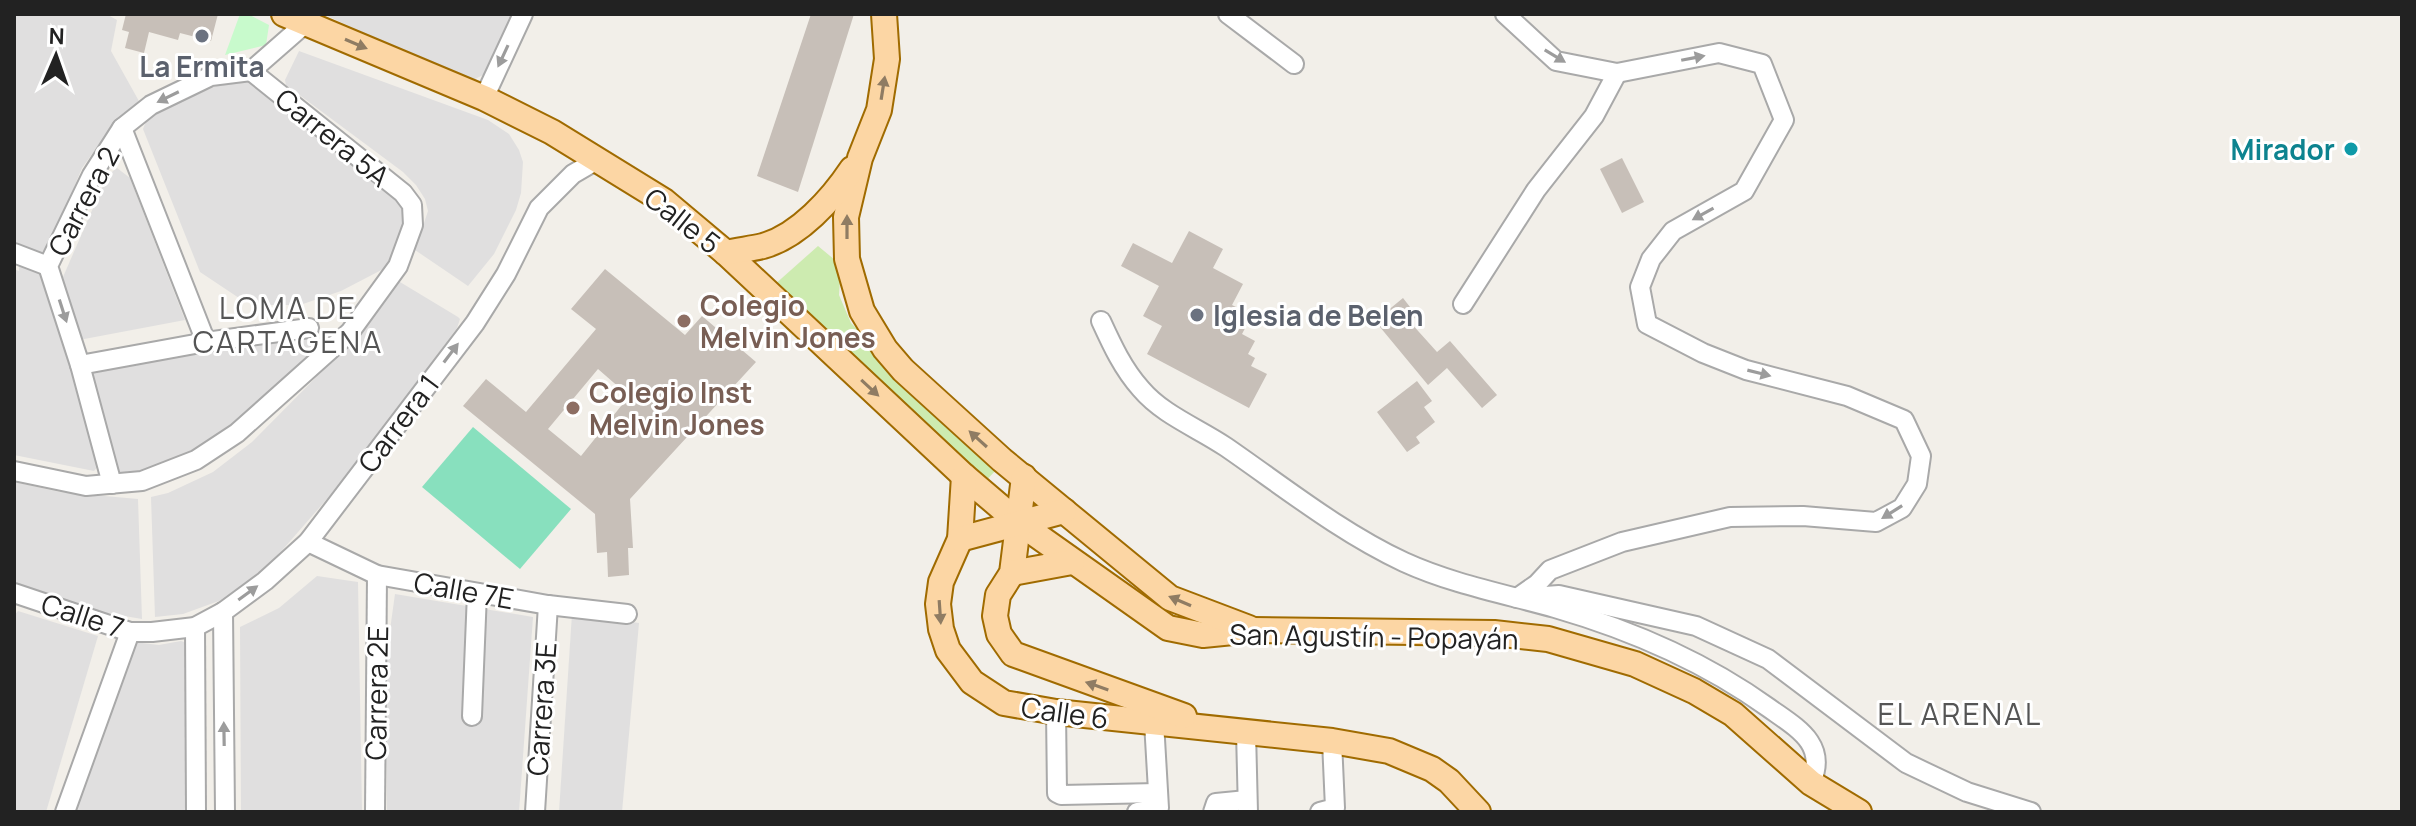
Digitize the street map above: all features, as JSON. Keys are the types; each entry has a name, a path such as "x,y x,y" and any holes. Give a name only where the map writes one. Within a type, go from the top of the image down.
{"main road":[{"path":"884,14 887,59 879,110 860,158 846,217 847,259 862,311 885,349 903,370 1002,460 1170,598 1253,630"},
{"name":"Calle 5","path":"296,18 484,98 552,132 664,201 726,253 964,476 1018,522"},
{"path":"726,253 766,245 804,223 836,194 860,158"},
{"name":"Calle 6","path":"964,476 960,539 941,582 938,604 941,629 948,650 972,682 1004,703 1056,712 1332,741 1389,751 1411,758 1449,781 1478,812"},
{"name":"Calle 6","path":"1024,477 1012,573 998,595 995,616 999,634 1013,654 1235,731"},
{"path":"960,539 1064,511"},
{"name":"San Agustín - Popayán","path":"1018,522 1168,628 1203,635 1253,630 1494,633 1548,639 1635,664 1694,691 1733,714 1811,783 1859,812"},
{"path":"1012,573 1072,562"}],"street":[{"path":"484,98 523,14"},
{"path":"1228,14 1294,64"},
{"path":"1505,14 1556,61 1617,73 1719,53 1762,64 1784,120 1744,191 1673,231 1651,259 1640,287 1647,324 1703,353 1746,370 1847,396 1904,420 1921,456 1917,484 1902,508 1876,522 1803,516 1730,517 1622,542 1550,570 1517,598"},
{"path":"251,71 296,18"},
{"name":"Carrera 2","path":"112,484 80,365 48,266 92,175 122,128 151,105 211,76 251,71"},
{"name":"Carrera 5A","path":"112,484 142,481 196,460 237,433 350,332 398,266 413,225 412,205 403,193 251,71"},
{"path":"1463,304 1536,190 1594,116 1617,73"},
{"path":"122,128 206,342"},
{"name":"Carrera 1","path":"152,632 195,627 223,612 265,581 308,542 475,323 506,274 539,208 573,174 597,160"},
{"path":"14,253 48,266"},
{"path":"1101,321 1117,356 1141,390 1167,411 1364,542 1407,563 1558,609 1684,656 1733,683 1796,728 1813,746 1817,761 1811,783"},
{"path":"80,365 206,342 309,328"},
{"path":"14,471 86,486 112,484"},
{"name":"Calle 7E","path":"308,542 377,575 548,605 627,614"},
{"name":"Carrera 2E","path":"375,812 377,575"},
{"name":"Calle 7","path":"14,593 130,632 152,632"},
{"path":"472,716 477,593"},
{"path":"1517,598 1559,595 1696,626 1768,659 1906,763 1967,792 2031,812"},
{"name":"Carrera 3E","path":"535,812 548,605"},
{"path":"223,612 225,812"},
{"path":"195,627 196,812"},
{"path":"65,812 130,632"},
{"path":"1056,712 1057,793 1123,803 1158,800"},
{"path":"1154,722 1158,800"},
{"path":"1214,808 1248,806 1235,731"},
{"path":"1327,810 1332,741"},
{"path":"1137,812 1158,800"}],"shaded area":[{"path":"14,14 106,14 117,20 111,51 140,103 115,122 82,168 48,250 35,257 14,249"},
{"path":"323,14 513,14 485,74 467,80"},
{"path":"299,51 488,120 509,134 523,162 521,193 494,254 468,286 415,250 428,211 416,185 286,85 285,80"},
{"path":"237,78 249,81 397,197 407,213 404,234 391,265 341,291 300,305 260,305 239,298 200,272 143,129 148,116 156,110"},
{"path":"117,168 130,178 185,320 79,340 63,277 107,176"},
{"path":"19,265 49,276 100,464 94,471 14,455 14,269 19,271"},
{"path":"395,279 458,317 457,328 354,468 271,563 227,598 183,614 155,617 151,497 168,493 213,472 252,442 355,338"},
{"path":"306,332 320,344 212,444 144,472 113,472 90,381 92,374 99,370"},
{"path":"14,482 60,492 138,499 142,619 77,608 14,589"},
{"path":"317,576 358,582 362,812 241,812 240,627 279,608"},
{"path":"395,594 533,617 519,812 387,812 385,666"},
{"path":"18,611 98,636 46,812 14,812 14,616"},
{"path":"572,614 639,623 622,812 559,812"},
{"path":"181,641 187,643 190,812 75,812 134,642 159,645"}],"green space":[{"path":"240,14 248,14 269,25 266,45 225,55"},
{"path":"818,246 841,265 839,295 851,323 996,470 982,485 773,286"},
{"path":"473,427 571,509 520,569 422,487"}],"building":[{"name":"La Ermita","path":"126,14 218,14 211,41 180,33 178,40 149,32 144,53 125,48 129,32 122,30"},
{"path":"811,14 854,14 798,192 757,176"},
{"path":"1622,158 1644,202 1622,213 1600,169"},
{"name":"Iglesia de Belen","path":"1189,231 1223,249 1213,268 1243,284 1232,305 1252,315 1242,334 1255,341 1248,354 1255,358 1251,366 1267,374 1249,408 1147,354 1162,326 1143,316 1159,286 1121,266 1133,243 1172,263"},
{"path":"605,269 685,335 702,316 756,362 630,499 633,548 628,548 629,575 608,577 607,552 597,553 595,514 463,406 486,379 526,412 596,329 571,309","holes":["598,369 629,396 581,456 548,429"]},
{"path":"1403,298 1417,316 1410,322 1437,352 1450,341 1497,395 1482,408 1447,368 1428,385 1375,321"},
{"path":"1417,381 1432,401 1424,407 1435,422 1416,437 1420,443 1407,452 1377,412"}],"place":[{"name":"La Ermita","path":"202,36"},
{"name":"Mirador","path":"2351,149"},
{"name":"Iglesia de Belen","path":"1197,315"},
{"name":"Colegio Melvin Jones","path":"684,321"},
{"name":"Colegio Inst Melvin Jones","path":"573,408"}],"district":[{"name":"LOMA DE CARTAGENA","path":"288,324"},
{"name":"EL ARENAL","path":"1960,713"}]}
